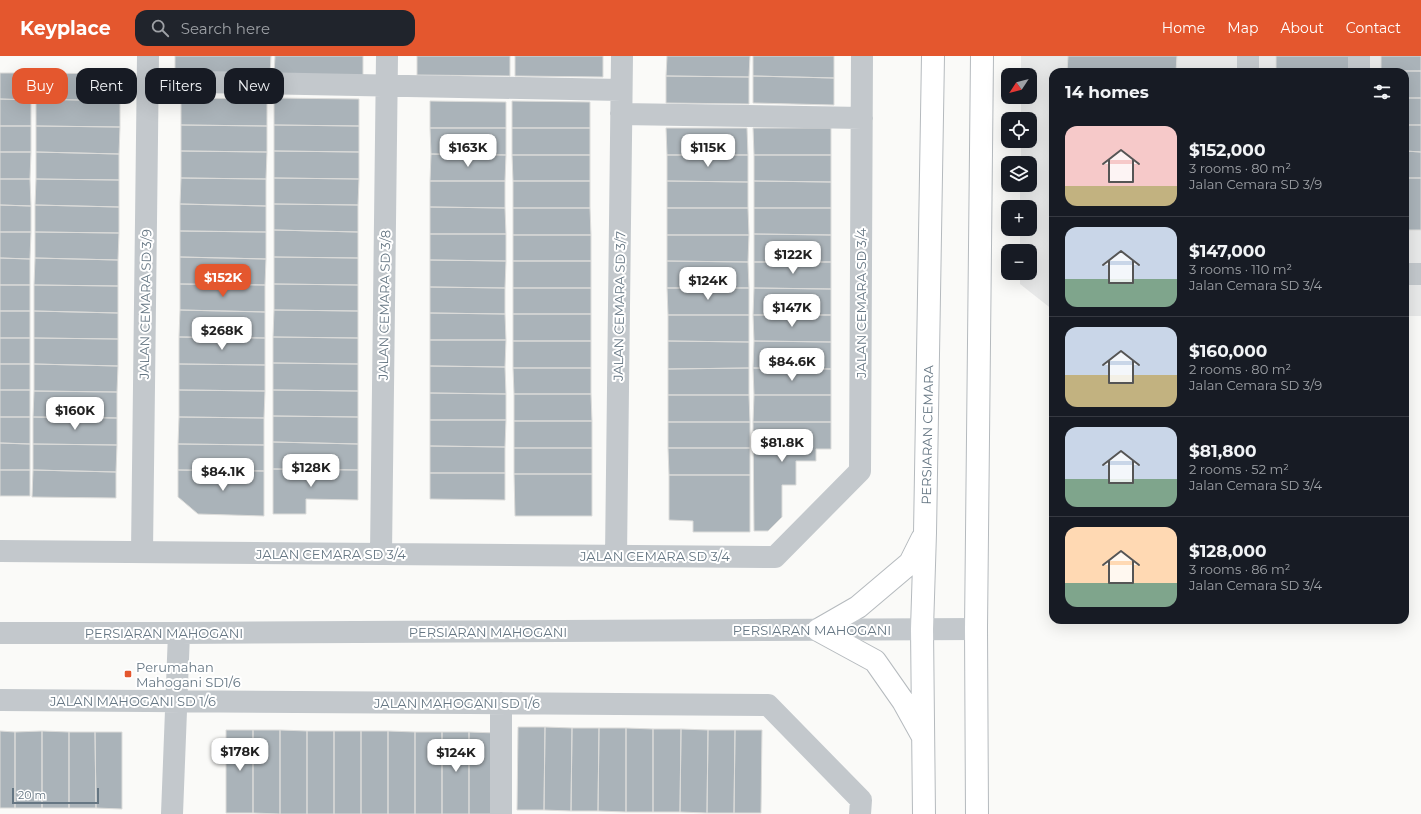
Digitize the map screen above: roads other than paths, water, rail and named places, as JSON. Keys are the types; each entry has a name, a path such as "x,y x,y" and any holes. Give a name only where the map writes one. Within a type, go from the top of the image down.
{"main road":[{"name":"PERSIARAN CEMARA","path":"924,814 922,629 933,56"},
{"path":"977,814 976,629 982,56"},
{"path":"818,630 858,607 910,563 925,533"},
{"path":"818,630 874,662 903,702 924,740"}],"street":[{"name":"JALAN CEMARA SD 3/9","path":"148,56 148,68"},
{"name":"JALAN CEMARA SD 3/8","path":"381,554 387,56"},
{"name":"JALAN CEMARA SD 3/7","path":"616,556 622,56"},
{"name":"JALAN CEMARA SD 3/4","path":"0,551 775,557 860,471 862,56"},
{"path":"1248,56 1248,68"},
{"path":"1359,56 1359,68"},
{"path":"216,82 622,90"},
{"name":"JALAN CEMARA SD 3/9","path":"142,552 148,104"},
{"path":"621,114 862,118"},
{"path":"1409,274 1421,274"},
{"name":"PERSIARAN MAHOGANI","path":"0,633 179,634 976,629"},
{"path":"172,814 179,634"},
{"name":"JALAN MAHOGANI SD 1/6","path":"0,700 768,705 861,800 860,814"},
{"path":"501,703 501,814"}],"place":[{"name":"Perumahan Mahogani SD1/6","path":"128,674"}]}
